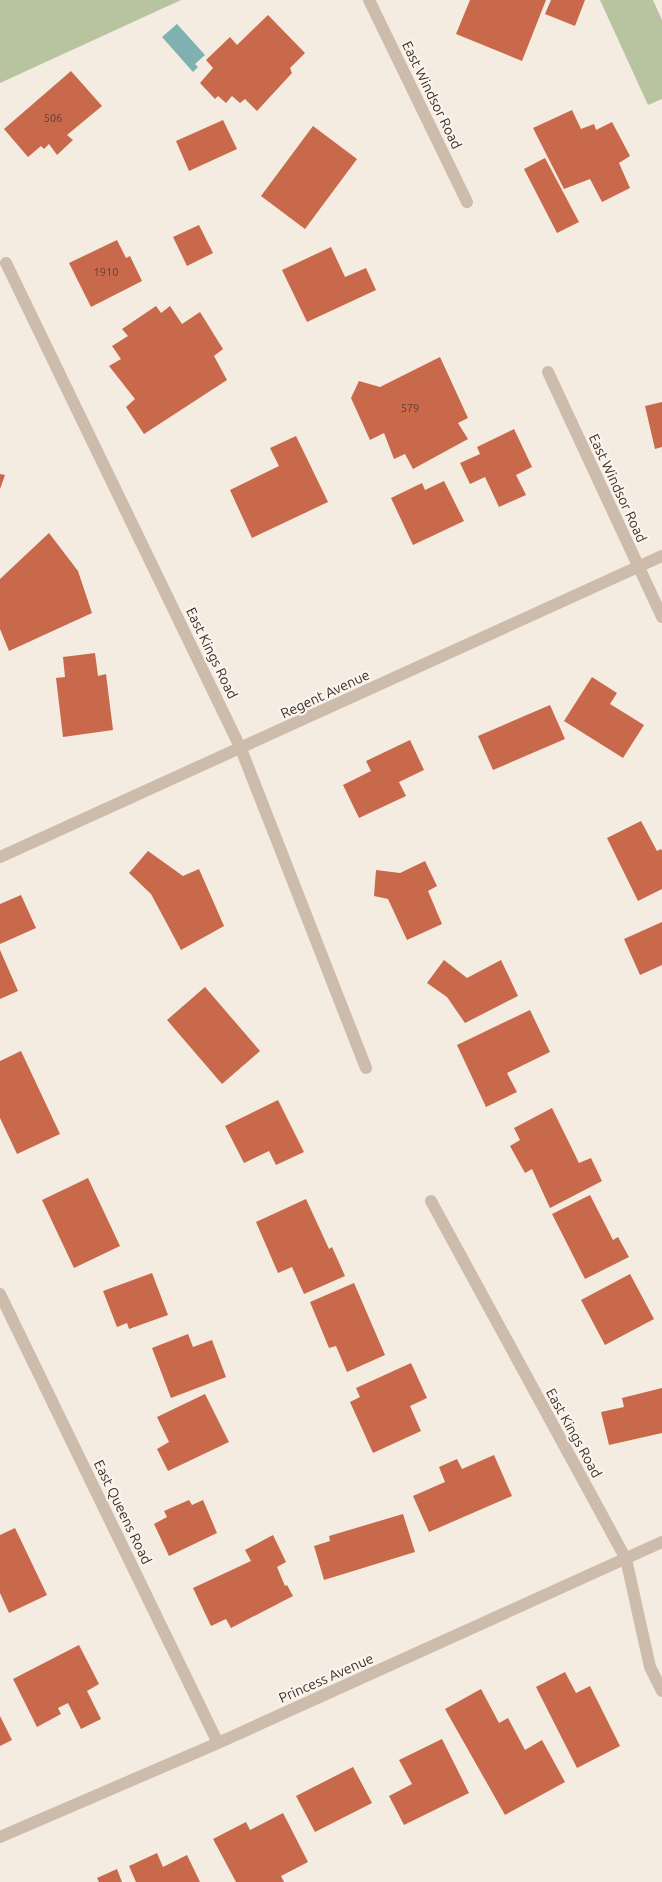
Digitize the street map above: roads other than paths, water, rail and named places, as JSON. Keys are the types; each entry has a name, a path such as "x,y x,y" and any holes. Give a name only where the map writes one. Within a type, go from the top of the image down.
{"street":[{"name":"East Windsor Road","path":"369,0 468,202"},
{"name":"East Kings Road","path":"6,262 242,748 366,1068"},
{"name":"East Windsor Road","path":"548,372 662,617"},
{"name":"Regent Avenue","path":"0,857 662,556"},
{"name":"East Kings Road","path":"431,1201 626,1559 650,1666 662,1691"},
{"name":"East Queens Road","path":"0,1294 218,1743"},
{"name":"Princess Avenue","path":"0,1837 218,1743 662,1542"}],"water":[{"path":"177,24 205,55 195,64 198,67 193,72 162,37"}]}
